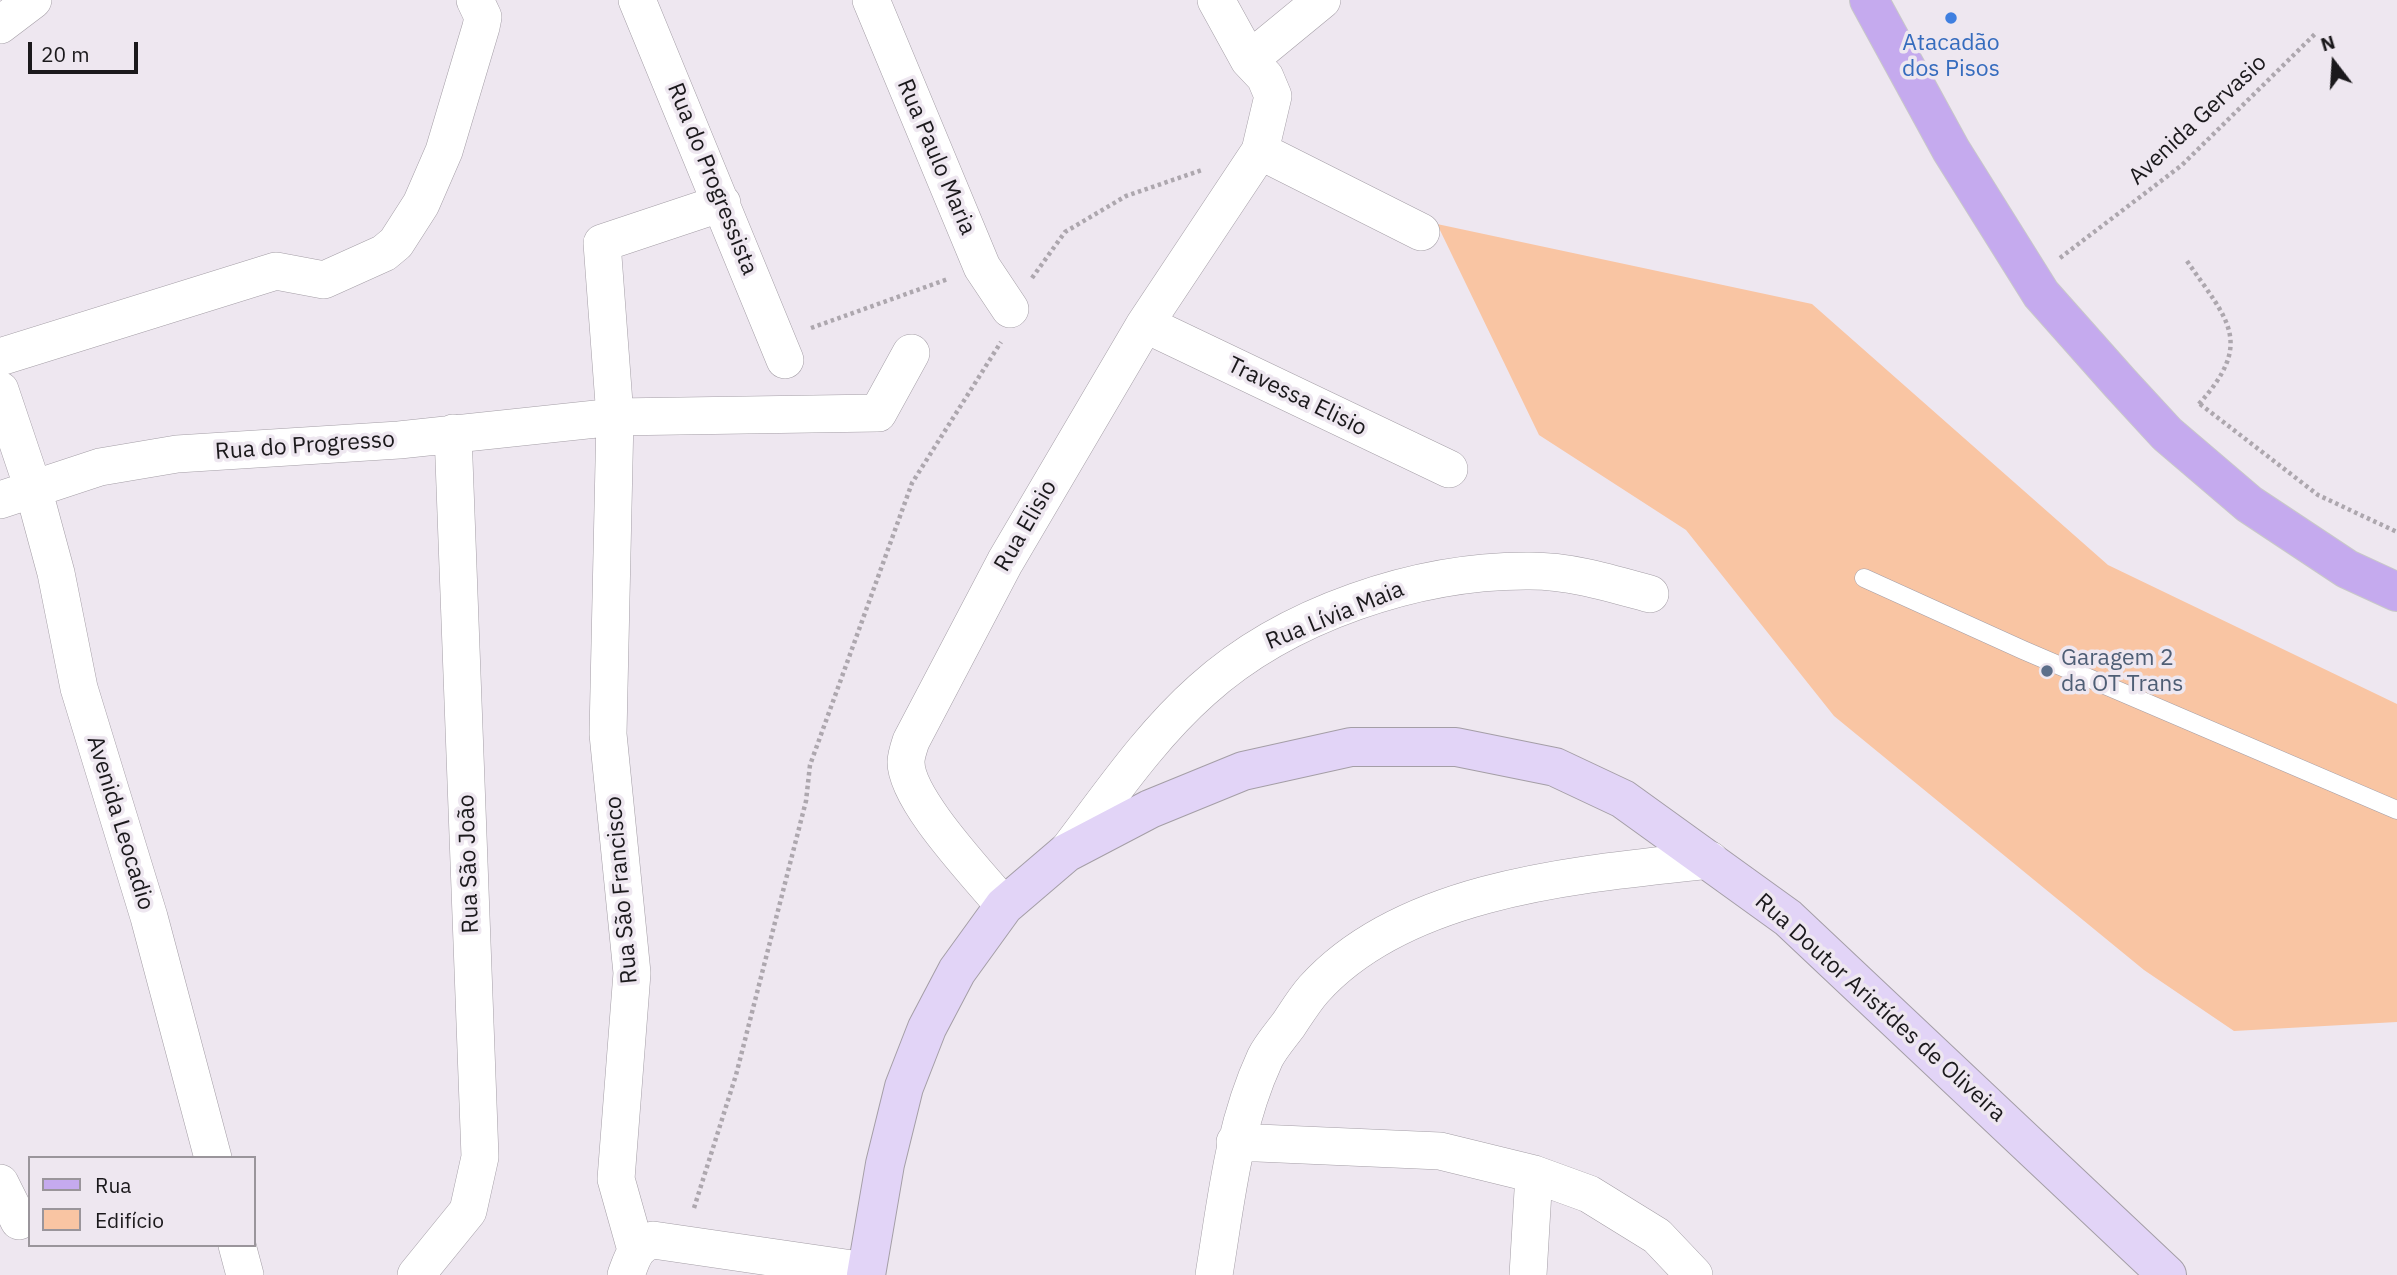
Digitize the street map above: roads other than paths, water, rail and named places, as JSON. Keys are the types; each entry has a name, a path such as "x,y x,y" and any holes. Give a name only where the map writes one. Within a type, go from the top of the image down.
{"main road":[{"path":"1870,0 1951,150 2041,294 2166,434 2249,504 2347,569 2395,590"}],"street":[{"path":"0,25 33,0"},
{"path":"0,357 276,271 324,280 384,253 396,243 421,204 444,151 481,27 483,17 475,0"},
{"name":"Rua do Progressista","path":"637,0 781,350"},
{"name":"Rua Paulo Maria","path":"871,0 982,267 1010,309"},
{"path":"1216,0 1249,60 1269,84 1273,96 1266,129 1421,232"},
{"path":"1249,60 1322,0"},
{"name":"Rua Elisio","path":"1004,905 924,808 911,787 906,762 911,741 1005,562 1145,324 1266,129"},
{"name":"Rua São Francisco","path":"631,1263 616,1179 632,973 608,734 615,417 602,243 722,203"},
{"name":"Travessa Elisio","path":"1145,324 1449,470"},
{"name":"Rua do Progresso","path":"16,494 100,467 177,454 399,440 615,417 878,412 911,353"},
{"name":"Avenida Leocadio","path":"0,390 16,494 56,573 79,688 149,917 213,1156"},
{"name":"Rua São João","path":"416,1275 468,1211 480,1157 453,433"},
{"name":"Rua Lívia Maia","path":"1066,853 1146,749 1202,690 1255,649 1289,631 1357,602 1417,582 1482,573 1531,570 1586,576 1650,594"},
{"name":"Rua Doutor Aristídes de Oliveira","path":"866,1273 885,1164 909,1075 927,1028 957,971 1004,905 1066,853 1150,809 1243,771 1351,747 1456,747 1555,766 1623,799 1710,860 1788,918 2167,1275"},
{"path":"1214,1275 1235,1142 1266,1057 1314,989 1354,954 1391,931 1459,904 1575,875 1710,860"},
{"path":"1235,1142 1440,1151 1534,1174 1589,1194 1657,1236 1694,1275"},
{"path":"1528,1275 1534,1174"},
{"path":"0,1183 19,1221"},
{"name":"Rua São Francisco","path":"631,1263 643,1242 653,1240 866,1273"},
{"path":"238,1247 245,1275"}],"lane":[{"path":"1864,578 2035,656 2397,810"}],"place":[{"name":"Atacadão dos Pisos","path":"1951,18"},
{"name":"Garagem 2 da OT Trans","path":"2047,671"}]}
